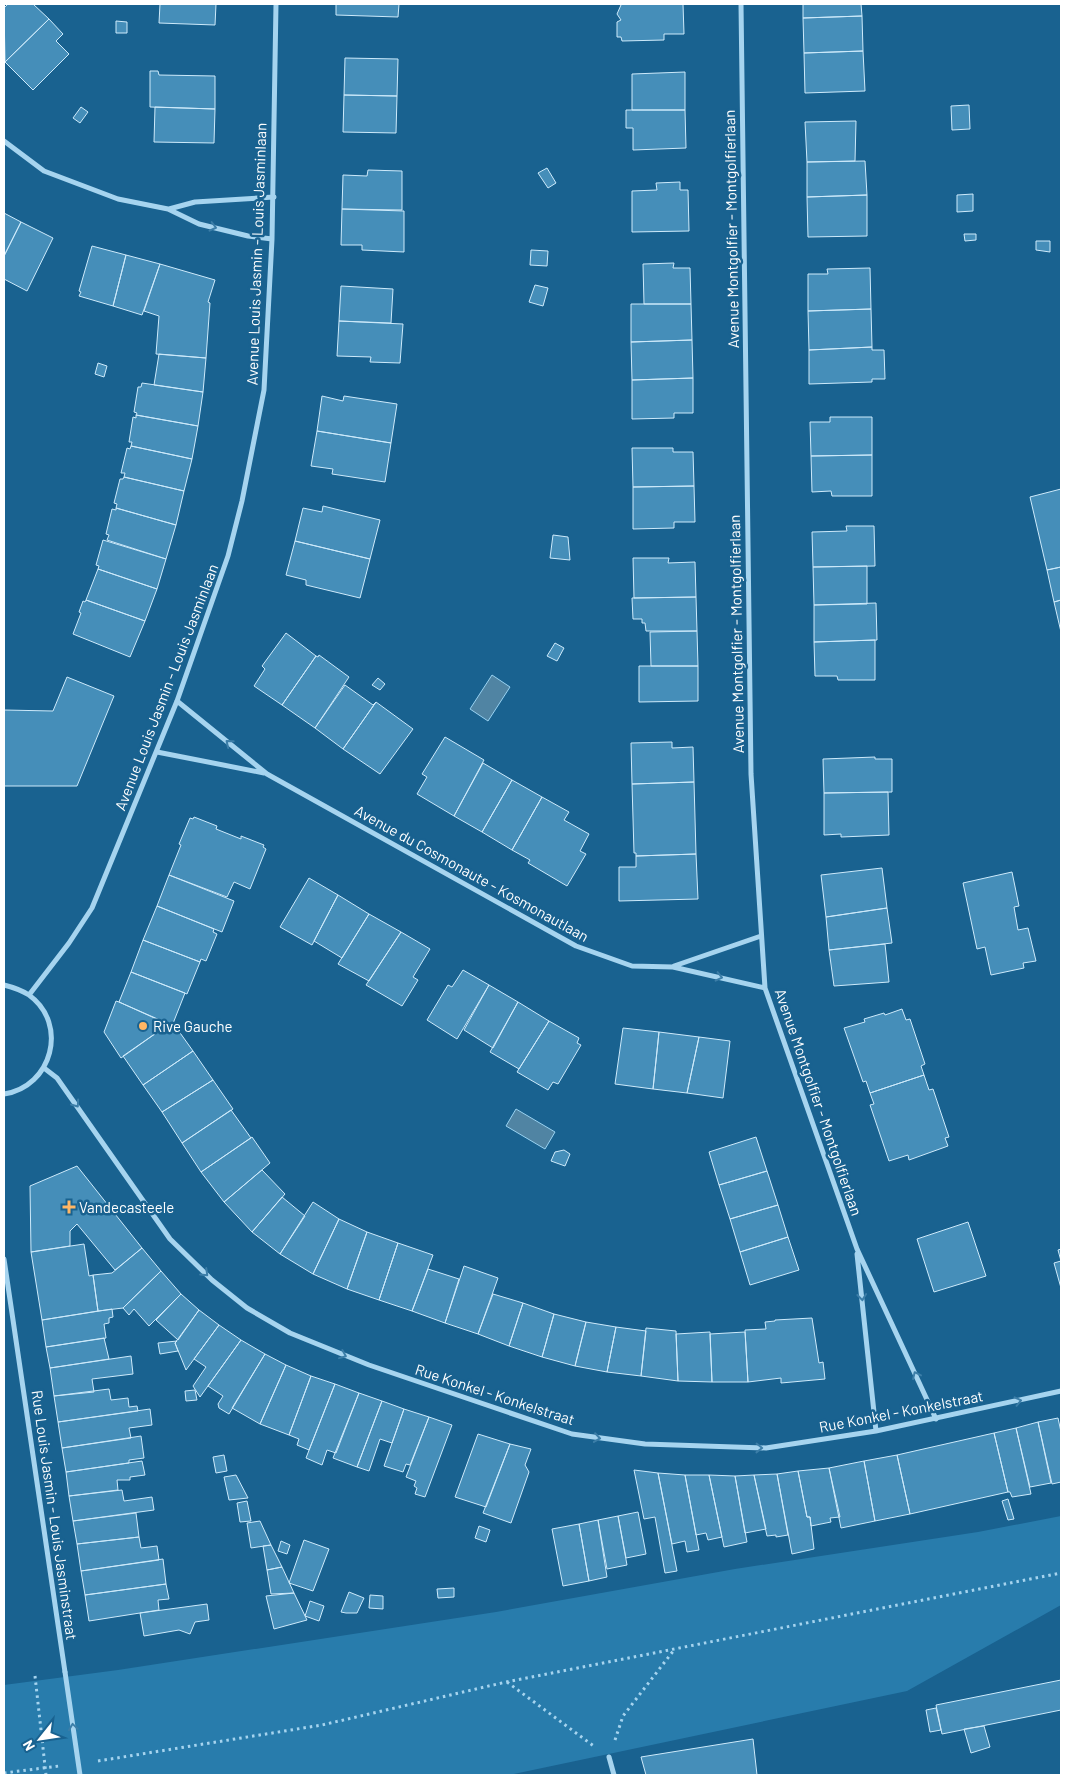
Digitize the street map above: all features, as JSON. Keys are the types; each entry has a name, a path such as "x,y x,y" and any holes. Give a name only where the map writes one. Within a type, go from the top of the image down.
{"street":[{"name":"Avenue Louis Jasmin - Louis Jasminlaan","path":"29,995 69,943 92,908 177,701 228,556 242,501 264,390 274,197 276,4"},
{"name":"Avenue Montgolfier - Montgolfierlaan","path":"740,4 751,774 765,988 857,1249 936,1419"},
{"path":"4,141 44,171 118,199 168,209 199,224 248,236 272,239"},
{"path":"168,209 195,202 274,197"},
{"name":"Avenue du Cosmonaute - Kosmonautlaan","path":"177,701 267,774 576,946 632,966 673,967 765,988"},
{"name":"Avenue du Cosmonaute - Kosmonautlaan","path":"157,752 267,774"},
{"name":"Avenue du Cosmonaute - Kosmonautlaan","path":"673,967 762,936"},
{"path":"4,985 29,995 41,1006 48,1021 52,1037 50,1053 44,1068 34,1080 21,1089 4,1094"},
{"name":"Rue Konkel - Konkelstraat","path":"44,1068 57,1078 170,1239 212,1280 247,1308 290,1333 369,1365 572,1434 645,1444 766,1448 876,1431 1061,1391"},
{"name":"Avenue Montgolfier - Montgolfierlaan","path":"857,1249 876,1431"},
{"name":"Rue Louis Jasmin - Louis Jasminstraat","path":"4,1259 80,1775"},
{"path":"609,1757 614,1775"}],"path":[{"path":"92,1762 322,1725 506,1682 1061,1573"},
{"path":"506,1682 609,1757 623,1716 674,1649"},
{"path":"35,1676 46,1775"},
{"path":"4,1773 63,1766"}],"shaded area":[{"path":"492,675 510,687 488,721 470,709"},
{"path":"516,1109 555,1132 545,1149 506,1126"},
{"path":"1061,1516 1061,1605 907,1691 509,1775 4,1775 4,1685 118,1670 496,1612 735,1569 978,1532"}],"building":[{"path":"8,4 33,4 49,19 5,62 4,8"},
{"path":"160,4 216,4 215,25 159,23"},
{"path":"336,4 399,4 398,17 336,15"},
{"path":"619,4 683,4 684,34 664,34 664,40 622,41 621,37 617,37 617,22 621,20 617,14 621,5"},
{"path":"803,4 861,4 862,16 803,18"},
{"path":"862,16 863,51 804,53 803,18"},
{"path":"49,19 63,34 56,41 69,54 33,90 5,62"},
{"path":"116,21 127,22 127,33 116,33"},
{"path":"863,51 865,91 805,93 804,53"},
{"path":"345,58 398,59 397,96 344,95"},
{"path":"150,71 158,71 159,75 215,76 215,109 150,107"},
{"path":"685,72 685,110 632,110 632,74"},
{"path":"344,95 397,96 396,133 343,132"},
{"path":"969,105 970,129 952,130 951,106"},
{"path":"81,107 88,112 80,123 73,118"},
{"path":"155,107 215,109 214,143 154,142"},
{"path":"626,110 685,110 686,148 633,150 633,128 626,128"},
{"path":"856,121 855,161 807,162 805,122"},
{"path":"865,161 867,195 807,197 807,162"},
{"path":"547,168 556,183 548,188 538,173"},
{"path":"368,170 402,171 402,210 342,209 343,175 367,176"},
{"path":"680,182 680,190 688,190 689,231 632,232 632,191 657,190 656,183"},
{"path":"973,194 973,211 957,212 957,195"},
{"path":"867,195 867,236 808,237 807,197"},
{"path":"342,209 404,211 404,252 362,250 362,245 341,245"},
{"path":"4,213 21,222 4,256"},
{"path":"21,222 53,238 27,291 4,279 4,256"},
{"path":"964,234 976,234 976,240 965,241"},
{"path":"1036,241 1050,241 1050,252 1036,250"},
{"path":"92,246 126,255 113,306 79,296"},
{"path":"531,250 548,251 547,266 530,265"},
{"path":"126,255 160,264 142,315 113,306"},
{"path":"674,263 673,268 690,268 691,304 644,304 643,264"},
{"path":"160,264 215,280 208,302 210,303 206,358 156,354 159,316 144,311"},
{"path":"870,268 871,309 808,311 808,274 828,274 827,269"},
{"path":"535,285 548,288 543,306 529,302"},
{"path":"341,286 393,289 391,323 339,321"},
{"path":"631,304 691,304 692,340 631,342"},
{"path":"871,309 872,347 809,350 808,311"},
{"path":"339,321 403,324 400,363 370,362 371,357 337,356"},
{"path":"692,340 693,378 632,380 631,342"},
{"path":"872,347 872,350 884,350 885,379 872,379 872,382 809,384 809,350"},
{"path":"159,354 206,358 203,392 154,385"},
{"path":"98,363 107,366 104,377 95,374"},
{"path":"693,378 693,413 674,413 674,418 632,419 632,380"},
{"path":"142,383 203,392 198,426 136,415 137,413 134,412 138,387 141,387"},
{"path":"322,396 343,401 344,396 397,404 391,443 317,431"},
{"path":"136,415 198,426 192,459 131,446 132,442 129,442 133,417 136,418"},
{"path":"830,417 872,417 872,455 811,456 810,422 830,422"},
{"path":"317,431 391,443 385,482 332,474 333,469 311,466"},
{"path":"131,446 192,459 184,491 124,477 125,473 121,473 127,448 130,449"},
{"path":"632,448 673,448 673,452 693,452 694,486 633,487"},
{"path":"872,455 872,496 832,496 831,491 812,492 811,456"},
{"path":"124,477 184,491 176,525 116,508 117,504 114,503 120,479"},
{"path":"694,486 695,522 674,522 674,528 633,529 633,487"},
{"path":"1061,489 1061,567 1047,570 1030,497"},
{"path":"323,506 380,520 370,559 295,541 303,508 322,512"},
{"path":"116,508 176,525 166,559 107,540 109,535 106,534 112,509 116,510"},
{"path":"846,526 874,526 875,566 813,567 812,532 847,531"},
{"path":"553,535 568,537 570,560 550,558"},
{"path":"103,540 166,559 157,589 98,569 99,566 96,565"},
{"path":"295,541 370,559 360,598 306,585 306,580 286,575"},
{"path":"633,558 669,558 668,563 695,562 696,597 634,598"},
{"path":"867,566 867,604 814,605 813,567"},
{"path":"1061,567 1061,600 1054,602 1047,570"},
{"path":"98,569 157,589 145,621 86,600"},
{"path":"696,597 697,631 646,631 645,623 642,623 642,619 633,619 632,598"},
{"path":"86,600 145,621 130,657 73,634 81,613 79,612 83,601 85,602"},
{"path":"1061,600 1061,632 1054,602"},
{"path":"876,603 877,640 814,642 814,605"},
{"path":"697,631 698,666 651,666 650,632"},
{"path":"286,633 316,656 282,705 254,686 265,669 262,666"},
{"path":"875,640 875,680 838,680 837,676 815,676 814,642"},
{"path":"555,643 564,648 557,661 547,656"},
{"path":"319,655 349,677 315,728 282,705 316,656 318,657"},
{"path":"639,666 698,666 698,701 639,702"},
{"path":"67,677 114,696 77,786 4,786 4,710 53,711"},
{"path":"378,678 385,684 380,690 372,685"},
{"path":"345,685 373,705 376,702 343,749 315,728"},
{"path":"376,702 413,729 380,774 343,749"},
{"path":"445,737 484,760 454,816 417,794 427,777 422,774"},
{"path":"672,742 672,748 693,747 694,782 632,784 631,743"},
{"path":"875,757 875,759 892,759 892,792 824,793 823,759"},
{"path":"483,763 512,780 482,832 454,816"},
{"path":"512,780 542,797 512,850 482,832"},
{"path":"694,782 696,854 636,856 636,853 634,853 632,784"},
{"path":"888,792 889,835 841,837 841,834 824,835 824,793"},
{"path":"542,797 569,812 564,820 589,834 580,851 586,854 567,886 528,863 530,860 512,850"},
{"path":"194,817 217,826 216,829 241,839 241,836 264,845 263,847 266,849 250,889 234,882 227,897 169,875 190,818 193,819"},
{"path":"696,854 698,899 619,901 619,867 636,867 636,856"},
{"path":"882,868 887,908 826,917 821,875"},
{"path":"1012,872 1019,906 1014,907 1018,930 1028,928 1036,961 1023,963 1024,968 991,975 985,947 977,949 963,883"},
{"path":"169,875 234,901 222,932 157,906"},
{"path":"309,878 338,895 312,945 280,927"},
{"path":"338,895 369,914 342,958 314,941"},
{"path":"157,906 214,929 213,932 217,934 206,961 201,959 200,962 143,940"},
{"path":"887,908 892,943 829,950 826,917"},
{"path":"369,914 401,932 369,981 338,964"},
{"path":"401,932 430,949 413,977 418,980 402,1006 366,985"},
{"path":"143,940 200,962 187,994 131,972"},
{"path":"885,944 889,982 834,986 829,950"},
{"path":"463,970 489,985 457,1039 427,1020 448,985 452,987"},
{"path":"131,972 185,993 172,1026 119,1002"},
{"path":"489,985 518,1002 493,1048 464,1030"},
{"path":"116,1001 169,1024 121,1058 104,1032"},
{"path":"518,1002 549,1021 519,1069 490,1052"},
{"path":"902,1009 906,1020 910,1019 925,1064 921,1066 924,1075 870,1093 866,1081 863,1082 844,1028 865,1022 864,1019"},
{"path":"549,1021 579,1038 577,1043 581,1045 558,1084 553,1082 548,1090 517,1072"},
{"path":"173,1023 193,1051 143,1085 123,1056 169,1024 172,1026"},
{"path":"623,1028 659,1032 653,1089 615,1084"},
{"path":"659,1032 699,1037 687,1093 653,1089"},
{"path":"699,1037 730,1041 723,1098 687,1093"},
{"path":"193,1051 213,1080 162,1112 143,1085"},
{"path":"924,1075 929,1090 933,1089 949,1137 945,1138 948,1146 909,1160 908,1155 889,1161 870,1105 874,1104 870,1093"},
{"path":"213,1080 233,1109 182,1143 162,1112"},
{"path":"231,1110 251,1138 201,1172 182,1143"},
{"path":"252,1137 270,1163 224,1202 201,1172"},
{"path":"756,1137 767,1171 719,1185 709,1152"},
{"path":"564,1150 570,1154 565,1166 551,1161 555,1152"},
{"path":"77,1166 142,1248 115,1270 77,1224 70,1231 70,1246 31,1252 30,1186"},
{"path":"262,1170 285,1194 252,1232 224,1202"},
{"path":"767,1171 778,1205 730,1219 719,1185"},
{"path":"282,1197 305,1216 280,1254 252,1232"},
{"path":"313,1202 339,1219 313,1274 280,1254"},
{"path":"778,1205 788,1237 740,1252 730,1219"},
{"path":"339,1219 367,1232 347,1289 313,1274"},
{"path":"968,1222 986,1276 934,1292 917,1239"},
{"path":"367,1232 398,1243 379,1300 347,1289"},
{"path":"788,1237 799,1270 750,1285 740,1252"},
{"path":"398,1243 433,1255 412,1311 379,1300"},
{"path":"84,1244 89,1276 93,1275 98,1311 42,1320 31,1252"},
{"path":"142,1248 161,1271 123,1308 98,1311 93,1275 112,1273"},
{"path":"1061,1249 1061,1261 1058,1250"},
{"path":"1061,1261 1061,1288 1054,1263"},
{"path":"464,1266 498,1278 478,1334 445,1323"},
{"path":"428,1269 459,1279 445,1323 412,1311"},
{"path":"161,1271 181,1294 149,1326 134,1309 129,1315 123,1308"},
{"path":"181,1294 199,1310 178,1340 156,1320"},
{"path":"493,1294 523,1303 509,1346 478,1334"},
{"path":"523,1303 554,1314 542,1357 509,1346"},
{"path":"112,1309 113,1317 109,1318 109,1323 104,1324 106,1338 46,1347 42,1320"},
{"path":"199,1310 219,1325 186,1370 175,1343"},
{"path":"554,1314 586,1322 575,1366 542,1357"},
{"path":"812,1318 819,1363 823,1362 825,1379 781,1383 781,1378 748,1382 745,1330 766,1329 765,1322 775,1320"},
{"path":"586,1322 616,1327 607,1372 575,1366"},
{"path":"219,1325 241,1340 200,1397 193,1386 206,1367 194,1359"},
{"path":"616,1327 646,1331 641,1376 607,1372"},
{"path":"646,1328 676,1331 678,1381 641,1376"},
{"path":"710,1332 712,1382 678,1381 676,1334"},
{"path":"745,1332 748,1382 712,1382 710,1334"},
{"path":"104,1338 109,1359 50,1368 46,1347"},
{"path":"241,1340 265,1354 229,1414 219,1408 218,1404 223,1396 208,1386"},
{"path":"177,1341 175,1343 178,1351 160,1354 158,1343"},
{"path":"265,1354 286,1365 260,1424 232,1408"},
{"path":"131,1356 133,1374 92,1379 94,1392 54,1396 50,1368"},
{"path":"286,1365 311,1376 289,1435 260,1424"},
{"path":"311,1376 335,1384 309,1450 297,1445 299,1439 289,1435"},
{"path":"335,1384 359,1393 336,1453 327,1450 322,1465 306,1458"},
{"path":"109,1389 111,1400 128,1398 129,1407 137,1406 138,1411 58,1422 54,1396"},
{"path":"195,1390 197,1400 186,1401 185,1391"},
{"path":"359,1393 382,1401 357,1467 333,1458"},
{"path":"382,1401 404,1409 392,1443 380,1439 369,1471 357,1467"},
{"path":"150,1409 152,1425 129,1428 131,1438 62,1448 58,1422"},
{"path":"404,1409 429,1417 410,1465 406,1464 403,1472 384,1466"},
{"path":"429,1417 452,1425 425,1497 415,1494 417,1488 414,1486 416,1481 406,1477"},
{"path":"1058,1418 1061,1432 1061,1482 1052,1484 1038,1422"},
{"path":"1038,1422 1051,1483 1030,1487 1016,1428"},
{"path":"1016,1428 1031,1494 1012,1497 1010,1492 1008,1492 994,1433"},
{"path":"994,1433 1008,1492 910,1514 897,1455"},
{"path":"478,1434 510,1444 486,1507 455,1497"},
{"path":"141,1436 144,1458 129,1460 129,1463 66,1472 62,1448"},
{"path":"510,1444 531,1449 525,1465 529,1472 511,1523 483,1513"},
{"path":"224,1455 227,1471 216,1473 213,1457"},
{"path":"897,1455 910,1514 875,1521 864,1461"},
{"path":"142,1461 145,1475 130,1477 130,1480 117,1480 118,1490 69,1496 66,1472"},
{"path":"864,1461 875,1521 841,1528 829,1468"},
{"path":"829,1468 840,1517 830,1518 831,1522 811,1526 810,1517 807,1517 798,1471"},
{"path":"634,1470 658,1473 677,1571 665,1573 655,1517 644,1519"},
{"path":"798,1471 807,1517 810,1517 814,1549 792,1554 777,1474"},
{"path":"658,1473 685,1475 699,1550 687,1552 685,1541 672,1544"},
{"path":"777,1474 788,1535 776,1537 776,1535 767,1536 754,1475"},
{"path":"236,1475 248,1498 229,1500 224,1477"},
{"path":"685,1475 709,1475 722,1537 708,1540 706,1533 696,1535"},
{"path":"709,1475 735,1476 747,1542 724,1547"},
{"path":"754,1475 766,1529 745,1533 735,1476"},
{"path":"122,1490 124,1501 152,1497 154,1510 73,1521 69,1496"},
{"path":"1008,1499 1014,1519 1008,1520 1002,1501"},
{"path":"247,1501 251,1521 240,1522 237,1503"},
{"path":"638,1512 646,1554 626,1558 618,1516"},
{"path":"136,1513 139,1537 77,1544 73,1521"},
{"path":"618,1516 627,1565 607,1569 598,1520"},
{"path":"598,1520 607,1577 589,1581 579,1524"},
{"path":"260,1521 271,1545 251,1548 247,1523"},
{"path":"579,1524 589,1581 563,1586 552,1529"},
{"path":"479,1526 490,1530 486,1542 475,1538"},
{"path":"139,1537 141,1548 157,1546 159,1560 81,1571 77,1544"},
{"path":"304,1540 329,1549 313,1591 289,1583"},
{"path":"281,1541 290,1545 287,1554 278,1551"},
{"path":"271,1545 282,1567 267,1570 263,1546"},
{"path":"163,1559 166,1584 85,1595 81,1571"},
{"path":"282,1567 294,1593 271,1594 267,1570"},
{"path":"166,1584 169,1599 158,1600 159,1610 89,1621 85,1595"},
{"path":"454,1588 454,1597 438,1598 437,1589"},
{"path":"349,1592 364,1598 357,1613 341,1612"},
{"path":"294,1593 307,1620 274,1629 266,1596"},
{"path":"370,1595 383,1596 383,1609 369,1608"},
{"path":"310,1601 324,1606 319,1621 305,1616"},
{"path":"207,1604 209,1620 195,1622 190,1634 179,1630 144,1636 140,1613"},
{"path":"1061,1680 1061,1710 942,1734 936,1705"},
{"path":"936,1708 941,1730 930,1732 926,1710"},
{"path":"984,1726 990,1747 971,1753 964,1729"},
{"path":"753,1739 757,1775 646,1775 641,1757"}],"place":[{"name":"Rive Gauche","path":"143,1026"},
{"name":"Vandecasteele","path":"69,1207"}]}
